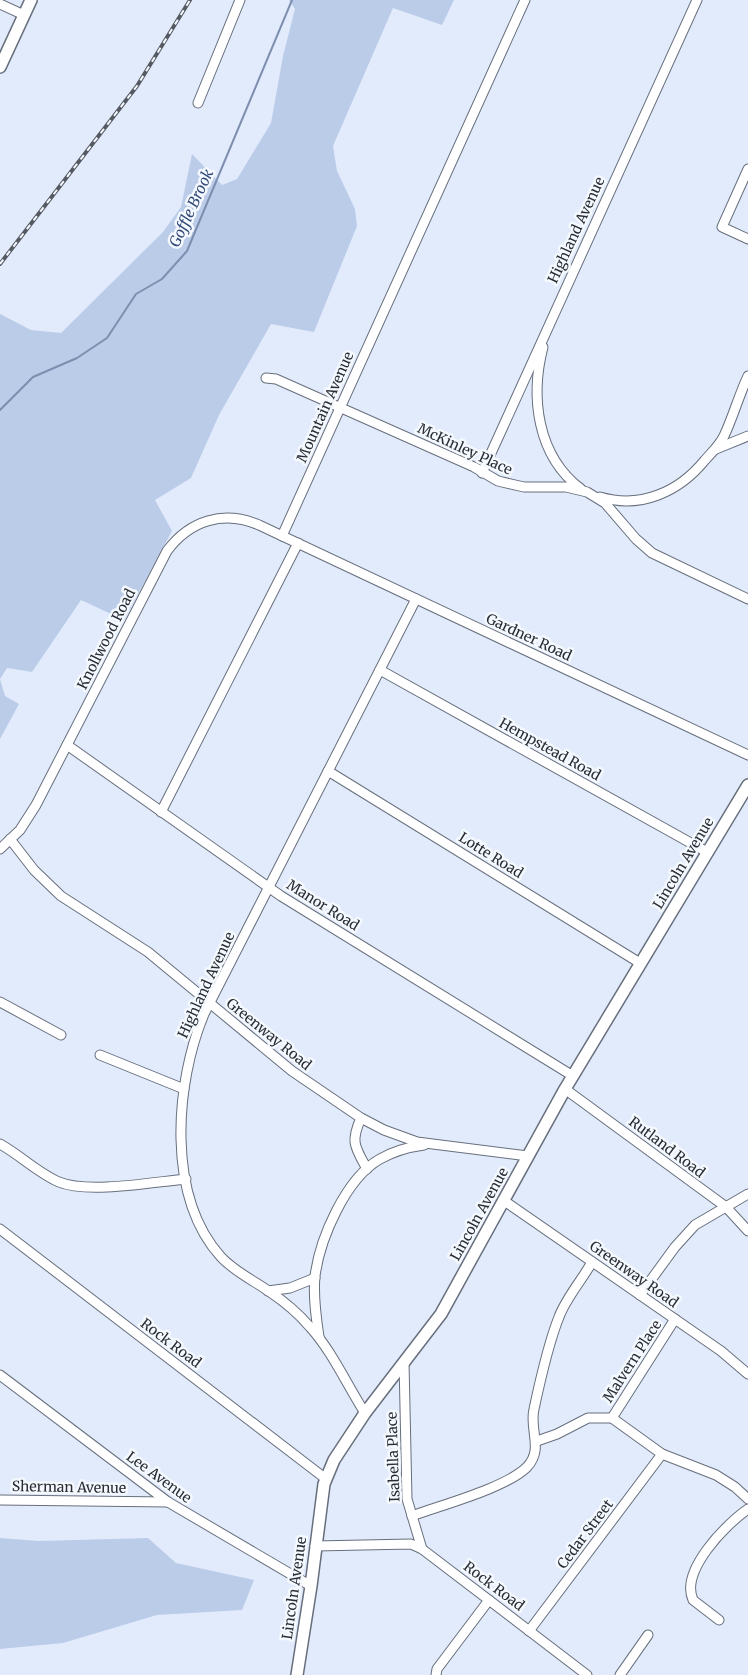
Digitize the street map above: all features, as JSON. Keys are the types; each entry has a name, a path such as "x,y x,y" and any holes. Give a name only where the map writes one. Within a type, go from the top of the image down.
{"main road":[{"path":"0,67 31,0"},
{"name":"Lincoln Avenue","path":"297,1675 312,1586 315,1546 326,1479 334,1460 365,1413 441,1314 573,1076 748,785"}],"street":[{"path":"198,103 240,0"},
{"name":"Mountain Avenue","path":"282,536 524,0"},
{"name":"Highland Avenue","path":"482,472 697,0"},
{"path":"0,4 24,16"},
{"path":"748,169 722,227 748,239"},
{"path":"550,322 538,376 539,417 543,436 550,451 568,477 588,492 607,499 625,502 639,501 661,494 690,477 716,449 725,434 748,376"},
{"name":"McKinley Place","path":"266,378 276,379 340,407 482,472 498,482 524,488 566,487 588,492 605,503 636,539 652,553 748,599"},
{"path":"716,449 748,436"},
{"name":"Knollwood Road","path":"0,849 20,830 36,805 156,571 167,551 178,538 203,522 223,517 248,520 282,536"},
{"path":"161,812 298,543 282,536"},
{"name":"Gardner Road","path":"298,543 748,755"},
{"name":"Highland Avenue","path":"365,1413 319,1338 297,1314 268,1291 235,1270 210,1242 192,1206 186,1179 182,1142 184,1089 193,1043 210,1004 416,599"},
{"name":"Hempstead Road","path":"380,670 707,852"},
{"name":"Manor Road","path":"67,745 269,887 573,1076"},
{"name":"Lotte Road","path":"328,771 640,963"},
{"name":"Greenway Road","path":"10,839 34,870 61,896 148,952 292,1071 361,1118 400,1136 437,1144 528,1156"},
{"path":"0,1002 61,1035"},
{"path":"100,1055 184,1089"},
{"name":"Rutland Road","path":"566,1089 726,1207 748,1231"},
{"path":"361,1118 354,1134 354,1146 367,1169"},
{"path":"0,1144 52,1179 65,1184 114,1185 186,1179"},
{"path":"319,1338 315,1278 321,1250 335,1216 351,1188 367,1169 380,1159 395,1152 437,1144"},
{"path":"640,1295 675,1247 695,1225 748,1194"},
{"name":"Greenway Road","path":"503,1200 721,1351 748,1374"},
{"name":"Rock Road","path":"0,1229 326,1479"},
{"path":"412,1516 487,1489 512,1477 530,1463 536,1449 537,1440 534,1430 533,1411 559,1316 592,1262"},
{"path":"268,1291 290,1288 315,1278"},
{"name":"Malvern Place","path":"612,1418 675,1319"},
{"name":"Isabella Place","path":"404,1362 407,1499 422,1549"},
{"name":"Lee Avenue","path":"0,1375 168,1502 312,1586"},
{"path":"537,1440 557,1434 588,1418 612,1418 662,1454 716,1475 748,1499"},
{"name":"Cedar Street","path":"529,1630 662,1454"},
{"name":"Sherman Avenue","path":"0,1500 168,1502"},
{"path":"719,1620 693,1600 690,1585 699,1564 717,1536 748,1509"},
{"name":"Rock Road","path":"315,1546 412,1544 422,1549 587,1675"},
{"path":"436,1675 437,1669 489,1600"},
{"path":"620,1675 648,1635"}],"shaded area":[{"path":"289,0 454,0 442,25 393,8 333,146 337,171 355,209 357,226 314,332 271,324 219,415 191,478 155,500 172,531 124,620 81,600 32,672 7,668 0,679 0,314 31,330 61,333 163,232 181,207 192,154 222,185 237,179 271,123 283,56 295,9"},
{"path":"0,679 5,696 19,704 0,739"},
{"path":"0,1538 39,1541 148,1538 176,1563 254,1580 242,1610 157,1615 63,1643 0,1649"}],"waterway":[{"name":"Goffle Brook","path":"0,410 33,377 77,358 107,338 136,294 162,279 187,251 292,0"}],"railway":[{"path":"0,264 137,86 190,0"}]}
